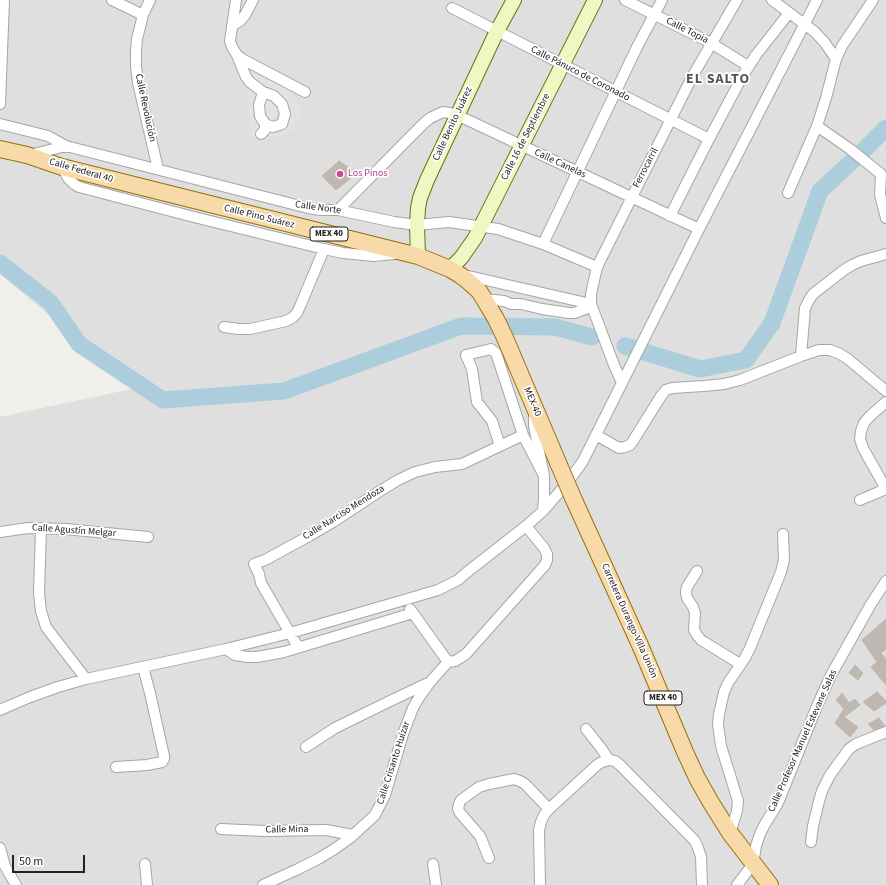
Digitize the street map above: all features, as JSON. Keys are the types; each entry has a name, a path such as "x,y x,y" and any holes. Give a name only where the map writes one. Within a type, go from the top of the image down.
{"main road":[{"name":"Calle Federal 40","path":"0,149 27,155 62,167 162,193"},
{"name":"Calle Pino Suárez","path":"162,193 418,256 455,272 468,281 484,298"},
{"name":"MEX-40","path":"484,298 506,338 574,500"},
{"name":"Carretera Durango-Villa Unión","path":"574,500 640,645 697,778 730,833 770,885"}],"street":[{"path":"0,104 4,0"},
{"path":"112,0 143,15"},
{"name":"Calle Revolución","path":"150,0 143,15 137,39 136,66 138,83 158,169"},
{"path":"236,0 230,41 232,47 246,77 263,92 274,96 282,104 285,114 282,124 272,127 265,124"},
{"path":"232,26 245,16 254,0"},
{"name":"Calle Benito Juárez","path":"418,256 417,225 420,198 457,114 497,31 514,0"},
{"name":"Calle 16 de Septiembre","path":"455,272 461,258 475,238 595,0"},
{"name":"Calle Topia","path":"625,0 711,43 748,66"},
{"path":"543,244 637,47 662,0"},
{"name":"Ferrocarril","path":"622,383 591,304 591,294 597,267 692,77 737,0"},
{"path":"772,0 815,32 836,59"},
{"path":"0,710 30,697 86,679 226,649 290,633 438,590 458,580 526,526 543,511 568,482 583,461 699,229 817,0"},
{"path":"788,193 817,126 836,59 842,46 873,0"},
{"name":"Calle Pánuco de Coronado","path":"452,8 709,139"},
{"path":"670,216 748,66 789,13"},
{"path":"237,55 305,92"},
{"path":"261,134 265,130 265,124 260,116 259,105 263,92"},
{"name":"Calle Canelas","path":"338,210 423,124 430,118 443,112 457,114 699,229"},
{"path":"0,124 48,136 66,146"},
{"path":"817,126 872,166 883,170 880,195 886,218"},
{"path":"27,155 66,146"},
{"name":"Calle Norte","path":"66,146 308,208 338,210 394,222 417,225 449,222 498,229 543,244 597,267"},
{"path":"62,167 68,178 79,187 194,217 343,253 374,256 402,252"},
{"path":"224,327 239,330 250,329 286,321 292,318 297,313 324,249"},
{"path":"801,356 806,308 813,294 852,265 886,254"},
{"path":"455,272 591,304 588,308 574,313 569,313 521,304 511,304 504,301 484,298"},
{"path":"500,446 492,422 477,402 472,369 466,355 491,349 496,353 523,436 544,476"},
{"path":"596,435 620,448 625,447 630,445 633,441 666,390 672,388 724,384 740,380 819,350 830,350 840,354 886,391"},
{"path":"860,500 886,489 863,448 860,439 864,423 886,402"},
{"path":"534,407 534,426 544,476 543,511"},
{"name":"Calle Narciso Mendoza","path":"298,647 261,583 259,574 254,564 266,560 315,533 398,480 415,472 435,467 462,464 523,436"},
{"name":"Calle Crisanto Huízar","path":"263,885 318,859 333,850 353,835 375,815 385,795 408,720 420,696 448,662 455,661 466,654 545,565 547,554 526,526"},
{"name":"Calle Agustín Melgar","path":"0,532 28,528 41,528 148,537"},
{"path":"41,528 39,593 41,611 46,627 86,679"},
{"path":"730,833 737,811 738,801 721,746 718,724 719,714 724,692 750,648 781,572 784,560 783,534"},
{"path":"698,571 687,586 686,592 687,598 695,613 694,630 696,635 701,640 740,664"},
{"name":"Calle Profesor Manuel Estevane Salas","path":"753,864 760,834 778,804 816,706 831,675 871,604 886,581"},
{"path":"404,600 448,662"},
{"path":"226,649 235,654 247,657 258,657 284,652 413,613"},
{"path":"341,619 346,633"},
{"path":"116,767 147,765 162,762 164,760 143,667"},
{"path":"306,747 335,728 430,682"},
{"path":"586,729 609,760"},
{"path":"811,842 819,801 830,775 849,749 856,744 886,732"},
{"path":"540,885 539,830 544,815 597,765 609,760 615,761 620,765 695,841 701,857 702,885"},
{"path":"489,858 480,836 458,809 461,800 479,787 489,784 520,780 549,809"},
{"name":"Calle Mina","path":"221,829 265,831 326,830 353,835"},
{"path":"1,850 5,866 16,885"},
{"path":"144,864 147,885"},
{"path":"433,864 436,885"},
{"path":"737,885 753,864"}],"shaded area":[{"path":"0,0 886,0 886,885 0,885 0,417 136,388 0,274"},
{"path":"252,72 291,90 301,112 294,130 261,142 250,136 247,91"}],"building":[{"name":"Los Pinos","path":"339,161 357,173 336,190 322,176"},
{"path":"886,619 886,649 881,653 886,659 886,685 871,667 877,662 862,640"},
{"path":"855,665 863,673 858,680 849,673"},
{"path":"877,692 886,701 886,703 874,711 863,702"},
{"path":"842,693 849,703 855,699 860,705 844,717 858,727 850,737 835,723 844,709 836,700"},
{"path":"879,718 885,726 874,730 868,724"}],"waterway":[{"path":"625,346 700,369 746,360 772,323 820,191 886,128"},
{"path":"0,263 51,303 79,344 163,400 284,391 461,326 555,327 592,337"}],"place":[{"name":"Los Pinos","path":"340,174"}],"district":[{"name":"EL SALTO","path":"718,80"}]}
